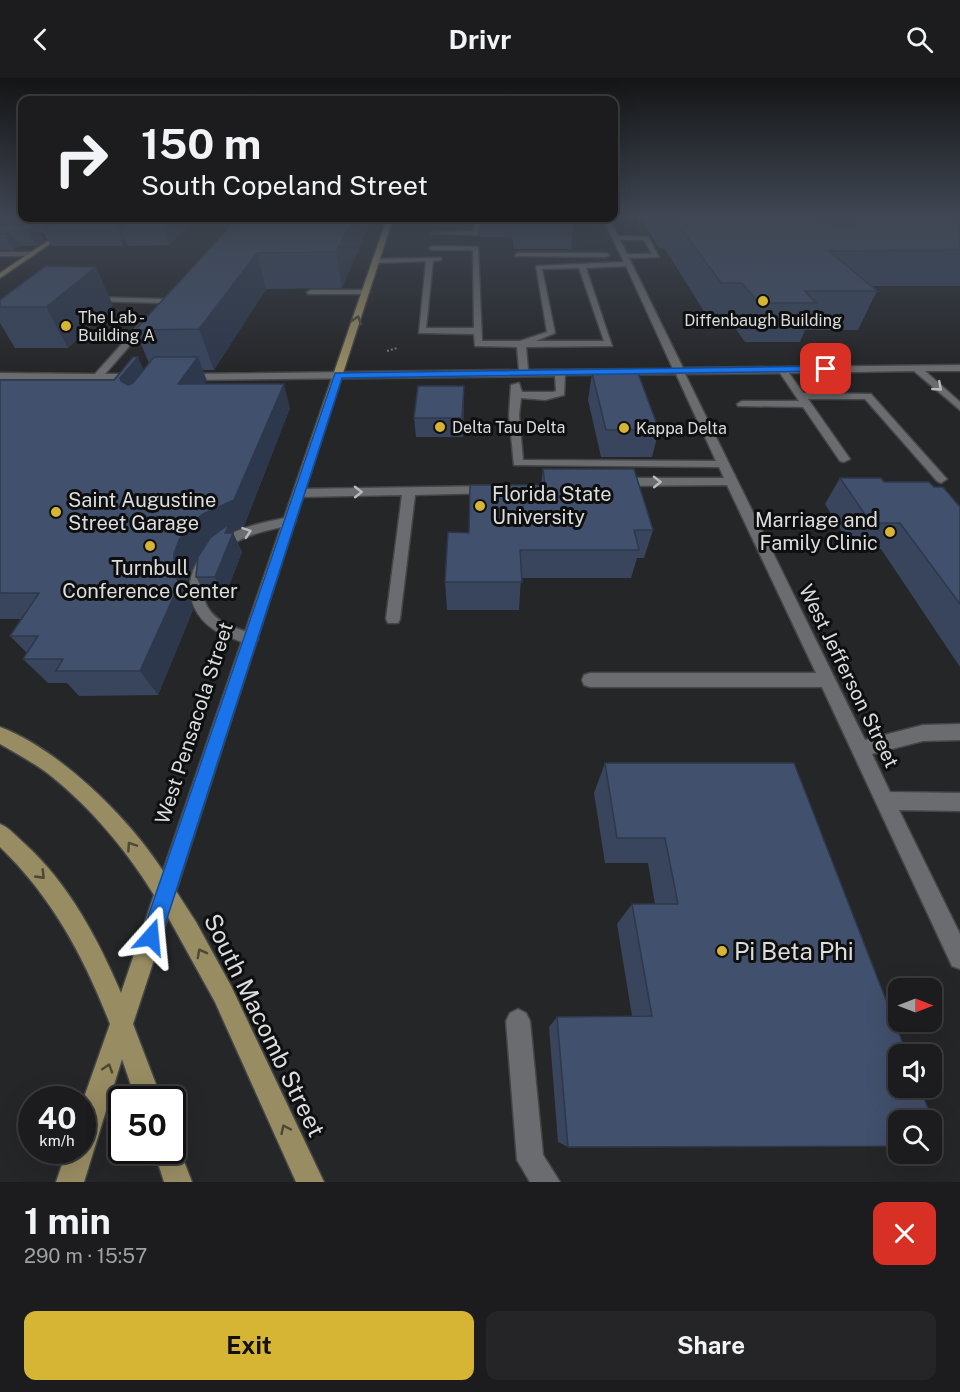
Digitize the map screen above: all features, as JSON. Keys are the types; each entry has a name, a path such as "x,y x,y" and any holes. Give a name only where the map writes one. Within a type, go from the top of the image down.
{"main road":[{"name":"West Pensacola Street","path":"96,1101 374,268"},
{"name":"South Macomb Street","path":"0,735 24,746 64,773 96,803 128,841 166,894 191,933 219,985 310,1182"},
{"path":"0,834 48,883 86,940 122,1024 144,1086"},
{"path":"70,1182 76,1164"},
{"path":"172,1164 178,1182"}],"street":[{"path":"429,268 422,331 478,331"},
{"path":"476,268 478,345 609,344 583,269"},
{"path":"521,344 551,333 538,268"},
{"path":"550,268 592,268"},
{"name":"West Jefferson Street","path":"630,268 960,958"},
{"path":"311,292 366,292"},
{"path":"97,377 172,293"},
{"path":"82,299 165,301"},
{"path":"521,344 514,415 518,463 724,464"},
{"path":"916,368 960,407"},
{"path":"172,376 960,368"},
{"path":"782,369 844,459"},
{"path":"516,394 552,396 561,393 560,372"},
{"path":"0,376 149,377"},
{"path":"742,404 868,396 941,479"},
{"path":"605,483 732,481"},
{"path":"299,493 500,490"},
{"path":"393,619 409,491"},
{"path":"250,639 213,624 200,608 194,598 198,574 214,550 234,537 290,521"},
{"path":"590,680 827,680"},
{"path":"860,749 923,733 960,732"},
{"path":"885,801 960,802"},
{"path":"518,1021 530,1160 546,1182"}],"building":[{"path":"44,268 95,268 46,307 0,307 0,300"},
{"path":"192,268 246,268 199,329 135,330"},
{"path":"710,268 849,268 877,291 805,291 816,303 759,303 742,283 721,283"},
{"path":"133,357 138,357 120,378 128,385 133,383 154,357 198,357 178,384 284,384 234,500 203,514 189,526 179,540 174,554 174,568 179,585 140,671 56,671 63,659 23,659 38,636 10,636 39,593 0,593 0,380 114,380"},
{"path":"592,373 638,373 659,430 606,430"},
{"path":"418,386 464,386 462,418 414,418"},
{"path":"543,469 634,469 653,530 634,530 639,550 520,550 522,582 445,582 448,532 469,533 470,485 545,485"},
{"path":"840,478 881,478 884,482 929,482 934,487 943,487 960,507 960,604 900,523 871,523"},
{"path":"229,524 225,533 233,533 215,577 196,577 198,557 210,538"},
{"name":"Pi Beta Phi","path":"605,763 794,763 888,1005 888,1032 898,1032 903,1044 888,1044 888,1098 924,1098 929,1110 888,1110 888,1146 568,1147 557,1017 652,1016 632,904 678,904 665,838 617,838"}],"place":[{"name":"Diffenbaugh Building","path":"763,301"},
{"name":"The Lab - Building A","path":"66,326"},
{"name":"Delta Tau Delta","path":"440,427"},
{"name":"Kappa Delta","path":"624,428"},
{"name":"Florida State University","path":"480,506"},
{"name":"Saint Augustine Street Garage","path":"56,512"},
{"name":"Marriage and Family Clinic","path":"890,532"},
{"name":"Turnbull Conference Center","path":"150,546"},
{"name":"Pi Beta Phi","path":"722,951"}],"route":[{"path":"151,937 338,375 826,369"}]}
